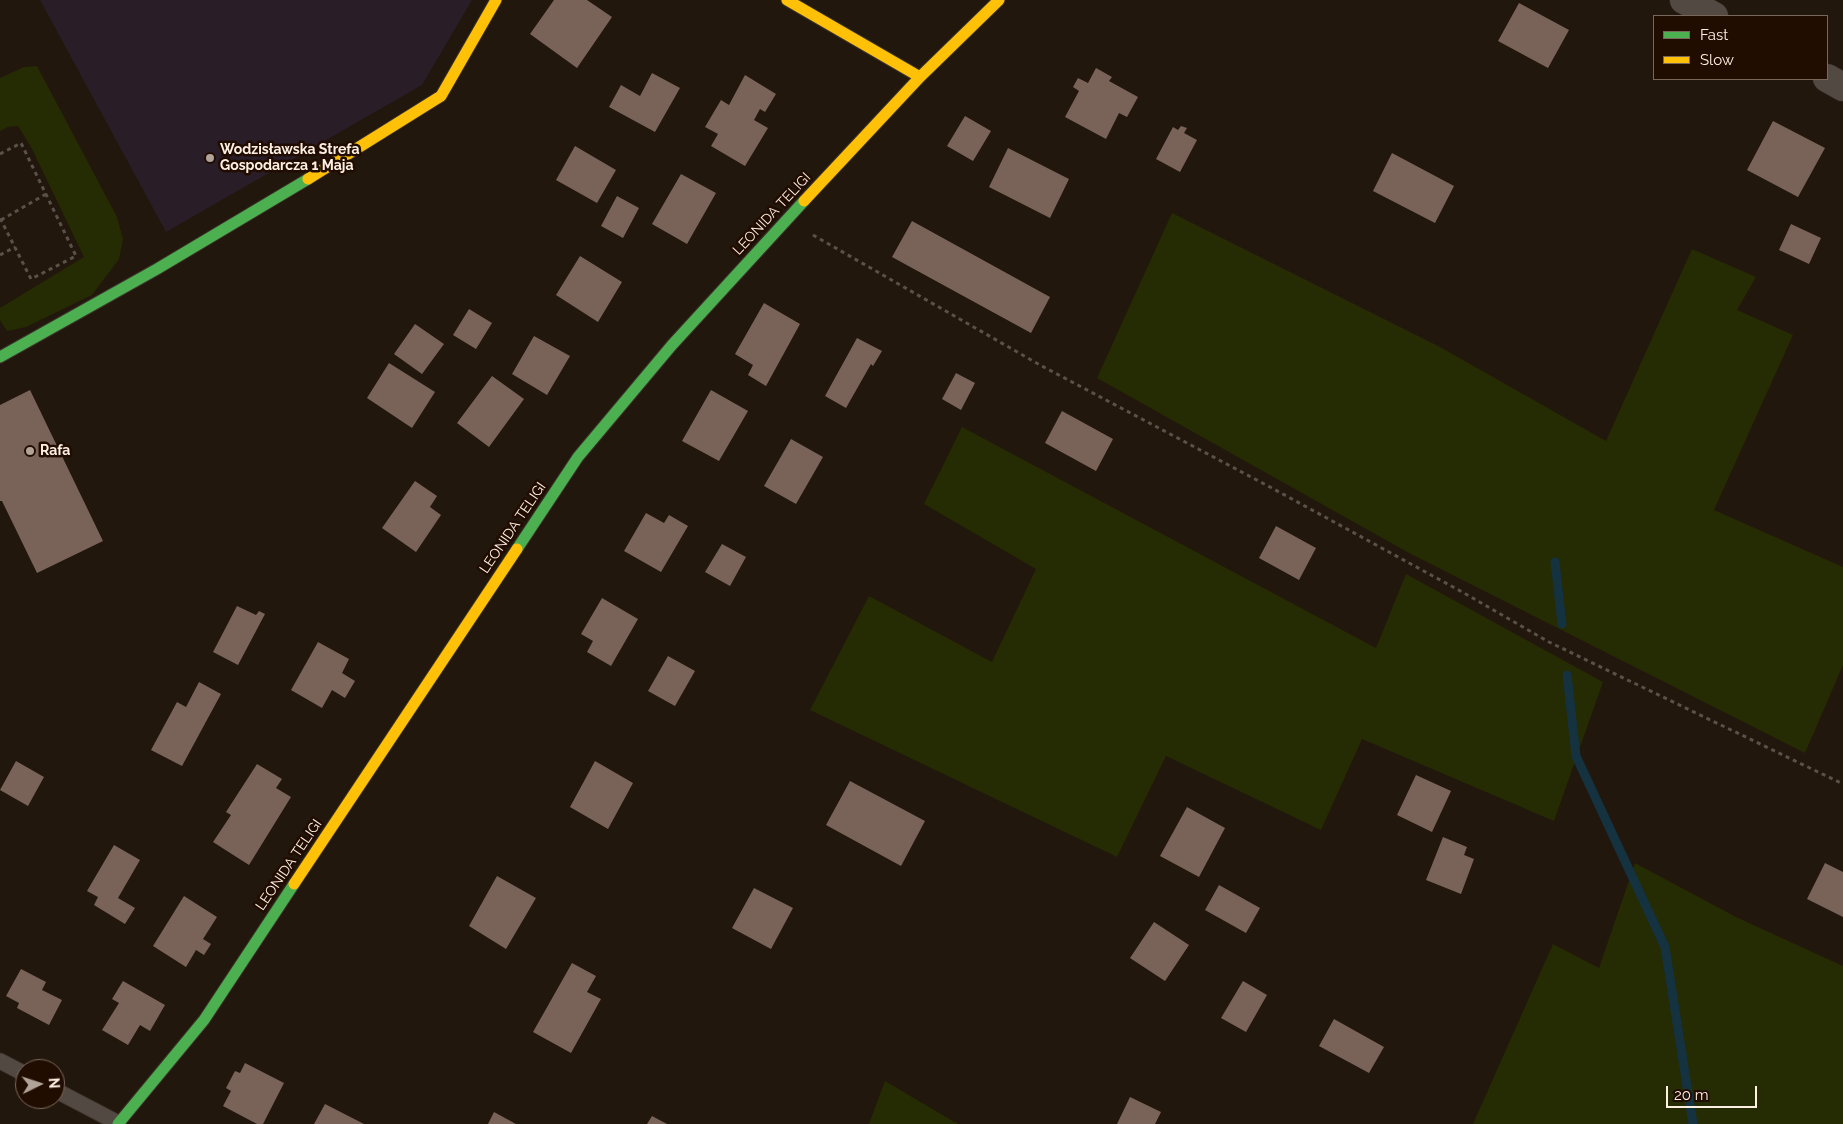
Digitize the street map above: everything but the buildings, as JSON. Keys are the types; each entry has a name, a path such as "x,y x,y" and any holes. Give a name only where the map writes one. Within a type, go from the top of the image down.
{"street":[{"path":"0,356 157,269 284,194 441,96 496,0"},
{"path":"787,0 920,77"},
{"name":"LEONIDA TELIGI","path":"118,1124 204,1020 578,457 672,345 786,220 920,77 999,0"},
{"path":"1684,0 1712,15"},
{"path":"1828,79 1843,87"}],"lane":[{"path":"0,1061 15,1069"},
{"path":"65,1095 118,1124"}],"path":[{"path":"0,154 21,144 46,194 76,256 31,279 0,219 46,194"},
{"path":"786,220 1040,365 1312,510 1549,642 1843,784"},
{"path":"0,255 15,247"}],"shaded area":[{"name":"Wodzisławska Strefa Gospodarcza 1 Maja","path":"40,0 472,0 422,85 166,232"}],"green space":[{"path":"37,66 117,217 123,239 119,259 92,295 26,327 7,331 0,320 0,308 84,257 31,147 18,126 8,127 0,131 0,78 24,67"},
{"path":"1172,213 1440,347 1606,441 1692,249 1756,277 1737,310 1793,335 1714,510 1843,567 1843,665 1805,753 1409,553 1097,378"},
{"path":"962,427 1376,648 1406,574 1603,682 1554,821 1362,739 1321,830 1166,756 1117,857 810,710 869,596 992,662 1036,569 924,504"},
{"path":"1635,863 1736,917 1843,966 1843,1124 1473,1124 1553,944 1599,968"},
{"path":"885,1081 958,1124 869,1124"}],"waterway":[{"path":"1555,562 1562,624"},
{"path":"1567,675 1576,756 1665,947 1693,1124"}],"traffic: fast":[{"path":"0,357 157,269 308,179"},
{"path":"517,549 578,457 672,345 804,201"},
{"path":"118,1124 204,1020 294,884"}],"traffic: slow":[{"path":"308,179 441,96 496,0"},
{"path":"787,0 920,77"},
{"path":"804,201 920,77 999,0"},
{"path":"294,884 517,549"}],"place":[{"name":"Wodzisławska Strefa Gospodarcza 1 Maja","path":"210,158"},
{"name":"Rafa","path":"30,451"}]}
